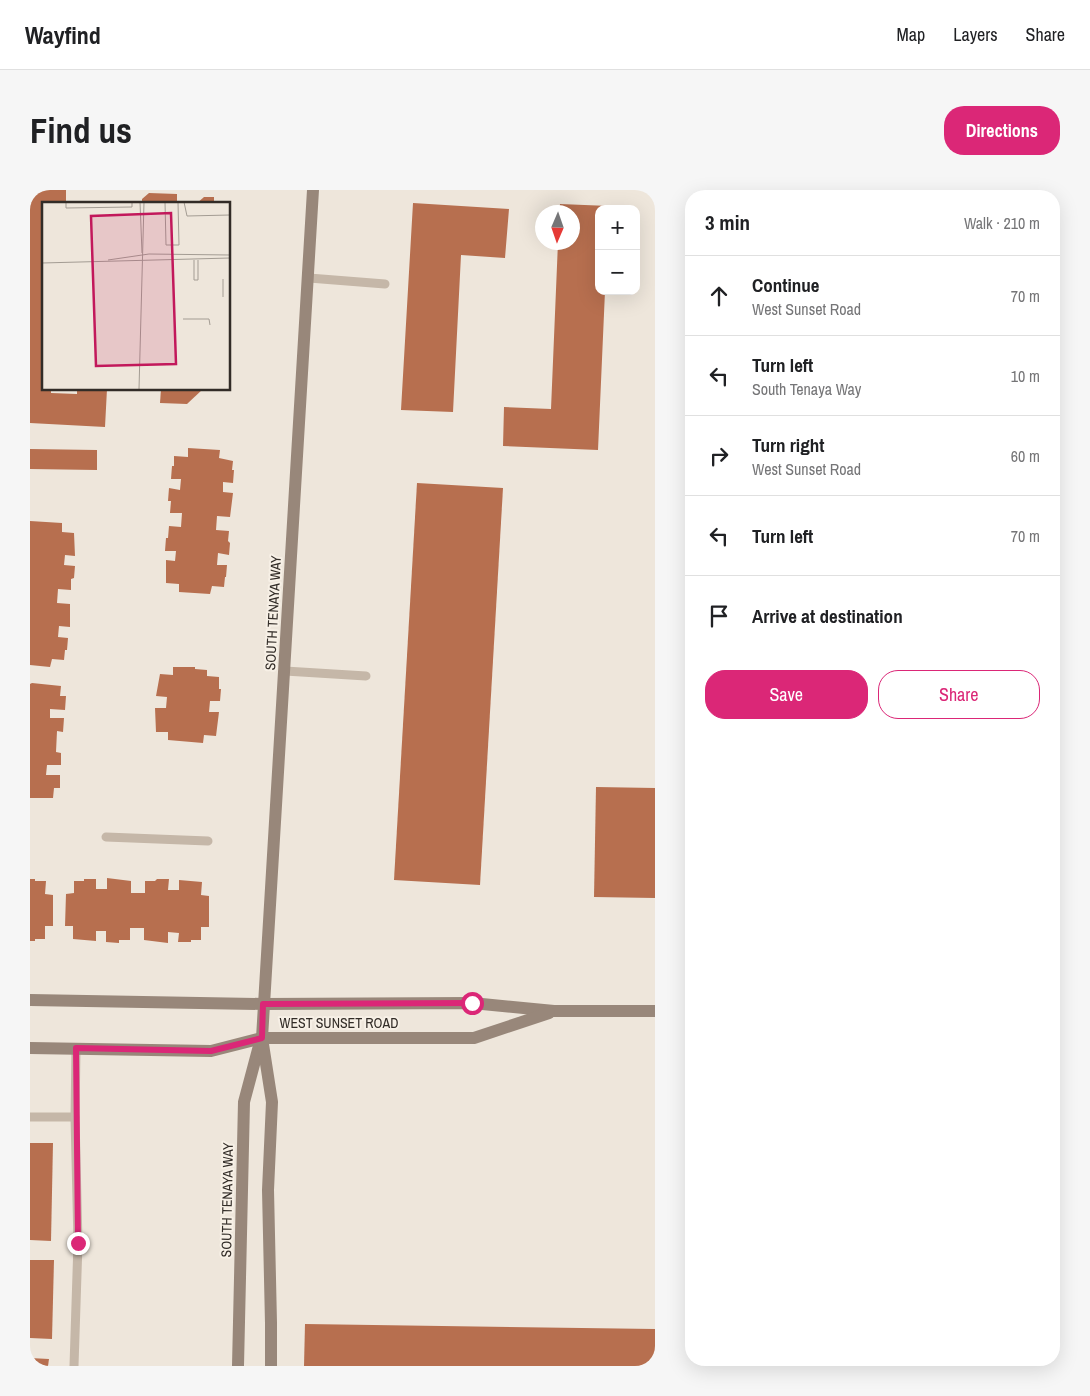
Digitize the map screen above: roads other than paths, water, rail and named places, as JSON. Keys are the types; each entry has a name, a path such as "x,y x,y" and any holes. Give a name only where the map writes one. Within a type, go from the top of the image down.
{"street":[{"name":"SOUTH TENAYA WAY","path":"271,1366 268,1190 272,1102 262,1038 263,1004 285,671 313,190"},
{"name":"WEST SUNSET ROAD","path":"30,1000 263,1004 472,1003 554,1011 655,1011"},
{"name":"WEST SUNSET ROAD","path":"30,1048 211,1051 262,1038 474,1038 554,1011"},
{"name":"SOUTH TENAYA WAY","path":"238,1366 244,1102 262,1038"}],"lane":[{"path":"309,278 385,284"},
{"path":"285,671 366,676"},
{"path":"106,837 208,840"},
{"path":"74,1366 78,1243 76,1048"},
{"path":"30,1117 76,1117"}]}
